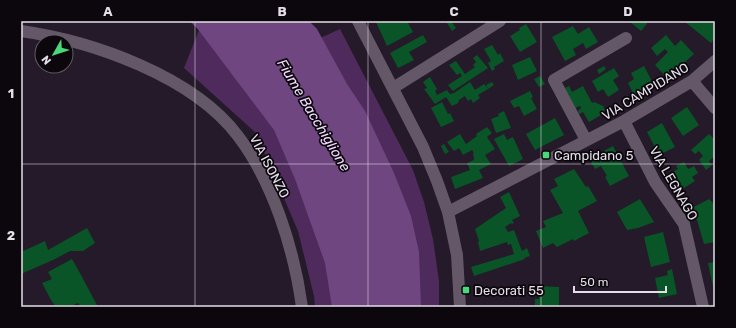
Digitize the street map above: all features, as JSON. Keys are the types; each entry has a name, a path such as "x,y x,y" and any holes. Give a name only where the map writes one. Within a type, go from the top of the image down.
{"street":[{"path":"358,21 423,147 438,181 448,212 457,255 460,307"},
{"path":"393,88 500,21"},
{"name":"VIA ISONZO","path":"21,31 63,39 114,55 162,75 204,102 222,119 237,135 252,156 275,203 284,229 302,307"},
{"path":"586,140 554,80 626,38"},
{"name":"VIA CAMPIDANO","path":"448,212 624,121 692,81 715,61"},
{"path":"692,81 715,108"},
{"name":"VIA LEGNAGO","path":"624,121 655,182 684,224 703,307"}],"shaded area":[{"path":"189,21 301,21 318,39 340,29 413,170 424,202 433,239 439,281 439,307 315,307 314,296 298,231 256,133 184,68 199,30"}],"water":[{"name":"Fiume Bacchiglione","path":"190,21 309,21 317,29 347,84 365,111 394,173 411,216 419,252 421,307 332,307 325,263 295,179 274,130 197,28"}],"building":[{"path":"407,21 413,32 387,46 376,22"},
{"path":"451,21 456,28 452,31 447,23"},
{"path":"629,21 649,21 641,31"},
{"path":"684,21 715,21 715,37 711,43"},
{"path":"526,24 537,42 520,52 510,36"},
{"path":"573,26 578,34 589,27 598,42 586,49 583,43 573,49 576,55 565,61 552,37"},
{"path":"423,35 427,42 409,52 414,60 398,68 390,53"},
{"path":"666,35 675,46 681,40 694,54 667,78 655,65 668,52 665,49 657,56 651,48"},
{"path":"492,45 498,55 500,53 504,61 494,67 495,69 492,71 488,63 491,61 484,49"},
{"path":"477,55 488,68 453,91 448,85 462,76 460,73 457,75 449,65 456,61 465,74 475,67 473,65 476,62 473,58"},
{"path":"530,57 537,71 518,80 512,65"},
{"path":"604,66 606,69 599,74 597,70"},
{"path":"644,66 655,87 635,97 628,83 634,79 631,73"},
{"path":"614,68 619,76 613,80 619,90 608,97 603,89 598,92 592,81"},
{"path":"540,76 545,84 539,87 534,79"},
{"path":"430,77 437,89 435,91 437,95 447,90 450,94 454,93 470,82 475,90 484,84 488,89 478,95 480,98 473,103 471,99 468,101 465,96 459,100 458,103 452,106 446,97 435,104 424,89 427,88 423,82"},
{"path":"492,82 494,85 488,89 486,85"},
{"path":"569,86 572,92 583,86 592,103 594,102 603,106 605,110 601,115 589,122 583,112 579,114 578,111 581,108 580,106 575,108 565,88"},
{"path":"530,91 533,97 531,98 537,109 524,116 519,106 514,108 510,101"},
{"path":"442,102 448,114 450,113 454,121 441,127 431,108"},
{"path":"687,107 699,125 683,136 671,118"},
{"path":"504,111 511,128 496,133 491,119 499,116 498,114"},
{"path":"555,118 564,135 535,150 526,134"},
{"path":"662,123 675,147 659,155 647,132"},
{"path":"487,127 492,133 487,137 495,149 485,155 491,164 479,170 483,178 455,189 451,177 470,170 467,163 474,160 474,153 472,150 463,155 459,148 454,151 447,142 460,134 466,144 477,136 476,134"},
{"path":"504,134 507,140 513,137 523,159 509,166 494,139"},
{"path":"709,134 715,140 715,156 709,161 712,165 706,170 699,160 703,156 699,151 695,154 691,150"},
{"path":"444,144 449,152 445,154 441,146"},
{"path":"613,146 629,176 610,186 605,177 607,176 601,166 595,169 589,159"},
{"path":"684,162 688,169 694,166 698,173 692,177 695,181 678,192 668,174 678,169 676,166"},
{"path":"574,169 586,187 588,186 597,201 578,211 589,233 574,241 573,239 557,247 553,243 543,248 536,231 546,227 543,221 563,213 550,190 558,186 554,179"},
{"path":"509,192 520,216 512,220 514,223 511,223 505,227 508,232 514,230 522,251 527,248 530,256 474,276 471,267 514,254 511,244 508,245 507,242 480,251 479,241 475,229 506,208 500,197"},
{"path":"640,199 654,222 638,228 627,230 617,212"},
{"path":"709,199 715,205 715,242 704,244 697,220 690,209"},
{"path":"87,228 95,243 83,251 70,251 21,274 21,252 45,241 48,250"},
{"path":"663,232 670,262 651,267 644,237"},
{"path":"72,259 98,307 81,307 78,303 69,307 56,307 51,300 42,283 52,279 48,272"},
{"path":"715,262 715,291 714,291 708,263"},
{"path":"672,269 677,294 659,298 655,278 668,275 667,271"},
{"path":"539,286 559,287 559,307 535,307 535,299 539,299"}],"place":[{"name":"Campidano 5","path":"546,155"},
{"name":"Decorati 55","path":"466,290"}]}
